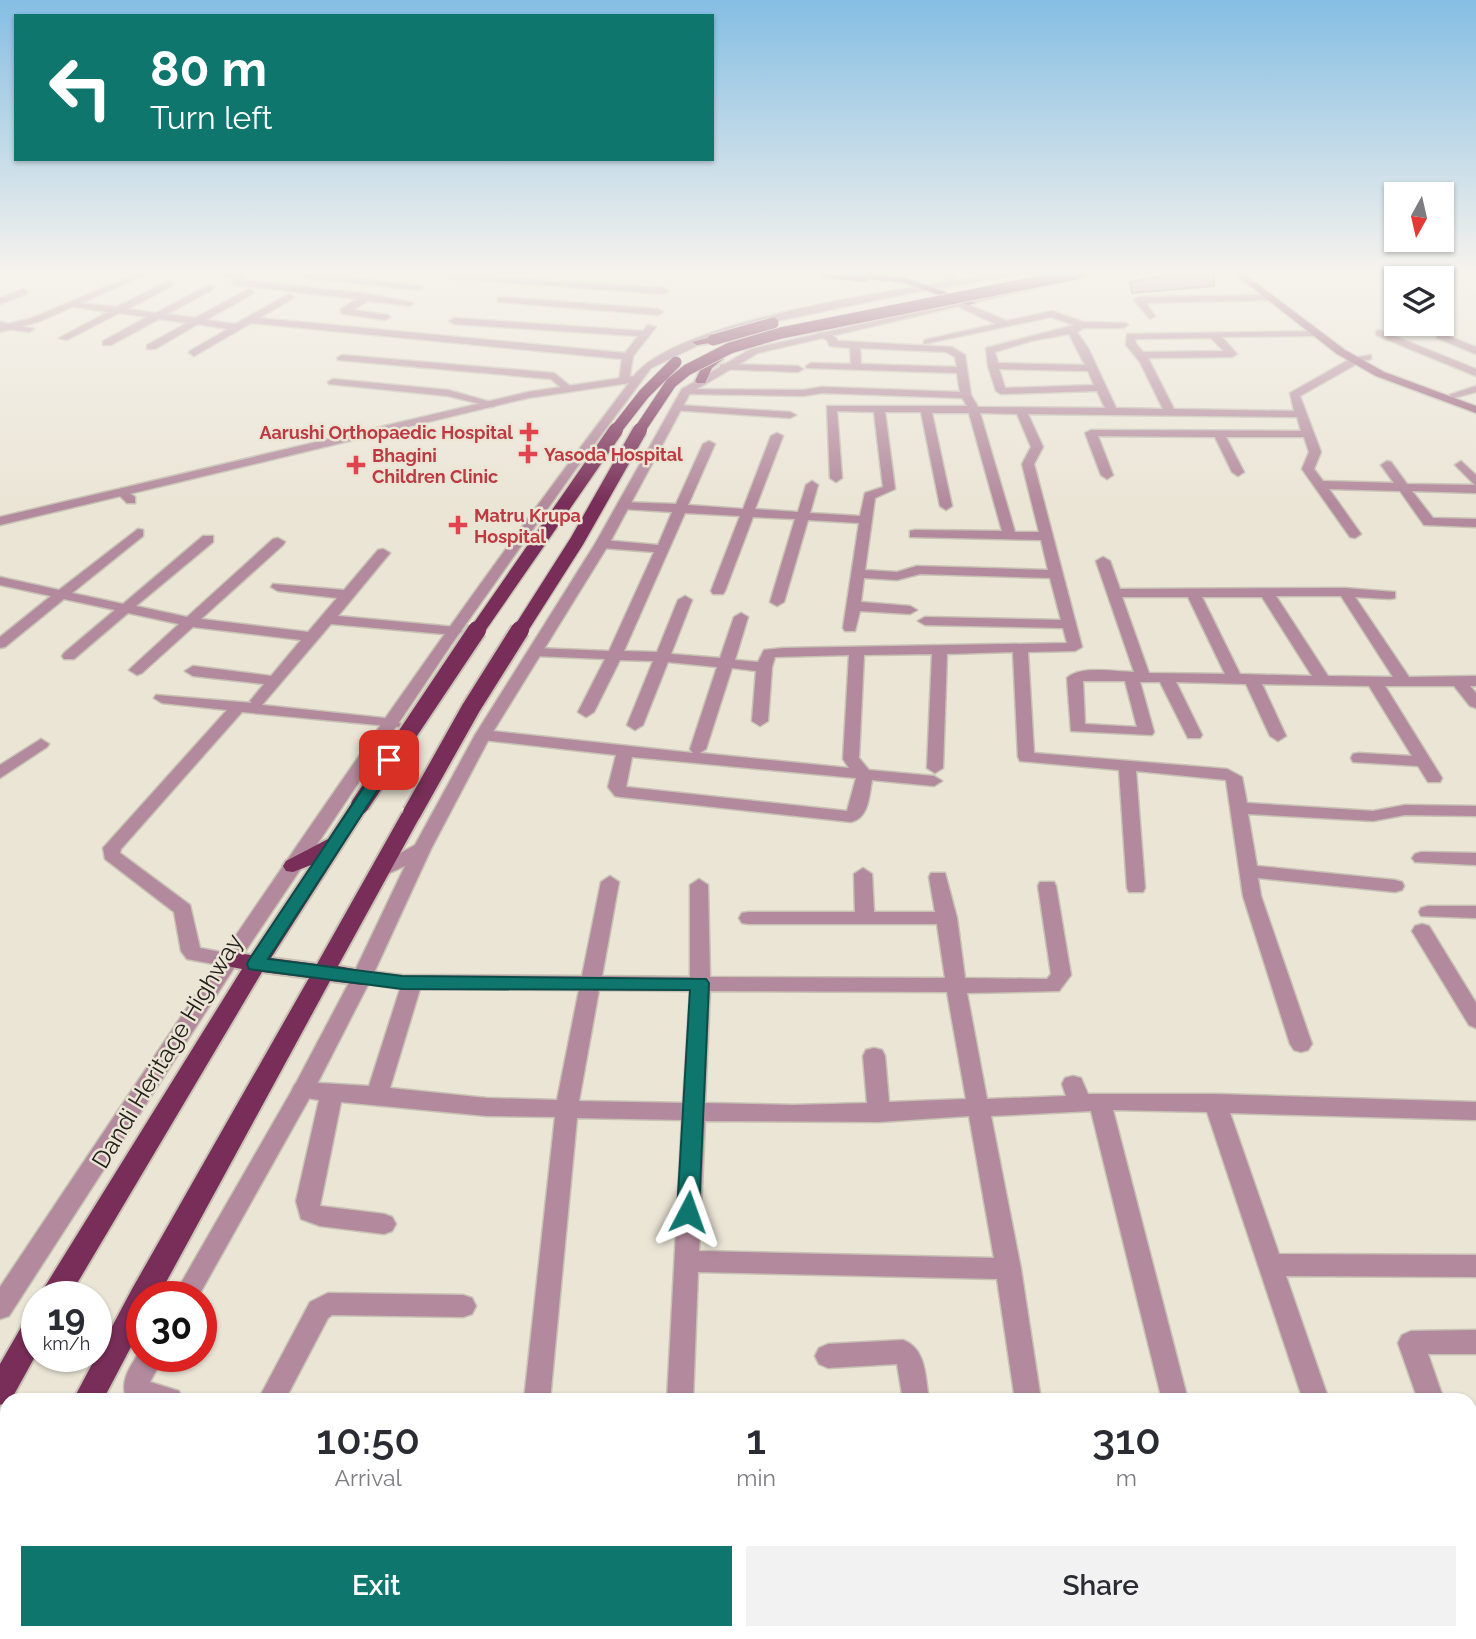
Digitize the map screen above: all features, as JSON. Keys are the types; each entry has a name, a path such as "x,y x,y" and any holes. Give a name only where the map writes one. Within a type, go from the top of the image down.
{"highway":[{"name":"Dandi Heritage Highway","path":"64,1281 256,964 438,684 654,381 677,361 701,350"},
{"path":"151,1281 471,708 552,583 655,404 671,383 687,370 725,350"},
{"path":"720,363 744,350"},
{"path":"293,866 337,841"},
{"path":"229,960 362,978"},
{"path":"92,1393 126,1328"},
{"path":"0,1391 21,1354"}],"main road":[{"path":"1348,350 1406,385 1476,410"},
{"path":"1352,350 1362,358 1417,382 1476,402"}],"street":[{"path":"194,353 198,350"},
{"path":"570,350 628,356"},
{"path":"630,380 628,356 633,350"},
{"path":"0,1308 229,960 630,380 651,364 679,350"},
{"path":"194,1281 303,1090 362,978 422,849 483,735 603,544 686,391 720,363 757,350"},
{"path":"855,350 856,368"},
{"path":"955,350 960,355 966,395 974,410 1010,536"},
{"path":"990,350 1005,406 1139,411"},
{"path":"1085,350 1111,410"},
{"path":"1135,350 1145,361 1170,413"},
{"path":"1139,355 1232,354 1228,350"},
{"path":"1421,350 1476,373"},
{"path":"342,358 554,376 570,390"},
{"path":"1355,534 1308,469 1315,452 1294,394 1362,358"},
{"path":"720,363 798,369"},
{"path":"811,366 961,370"},
{"path":"993,366 1092,368"},
{"path":"741,391 747,367"},
{"path":"1047,367 1055,389"},
{"path":"0,531 127,496 528,395 630,380"},
{"path":"333,382 448,393 493,404"},
{"path":"1001,391 1101,388"},
{"path":"1454,395 1476,389"},
{"path":"686,391 803,393 822,390 966,395"},
{"path":"754,412 760,392"},
{"path":"0,521 127,496 540,401 550,393"},
{"path":"677,408 790,415"},
{"path":"836,478 830,408 1301,414"},
{"path":"850,628 870,494 890,488 878,408"},
{"path":"926,410 946,506"},
{"path":"760,721 764,667 769,653 772,652 1075,647 1028,464 1037,447 1021,411"},
{"path":"1086,412 1094,432"},
{"path":"1107,475 1090,435 1094,432 1308,434"},
{"path":"1219,434 1238,472"},
{"path":"718,591 777,436"},
{"path":"586,712 614,657 709,444"},
{"path":"1387,465 1429,522 1476,523"},
{"path":"1461,466 1476,482"},
{"path":"777,602 812,485"},
{"path":"1321,485 1476,489"},
{"path":"624,505 865,520"},
{"path":"0,644 138,533"},
{"path":"915,534 1048,536"},
{"path":"69,656 208,539"},
{"path":"137,670 278,542"},
{"path":"603,544 662,549"},
{"path":"258,701 383,554"},
{"path":"1103,562 1115,593 1137,677 1146,732 1077,729 1075,678 1081,676 1137,677 1165,677 1243,680 1476,681"},
{"path":"859,573 900,576 911,575 917,570 1058,574"},
{"path":"0,581 188,622 311,637"},
{"path":"278,587 347,595"},
{"path":"1193,592 1278,736"},
{"path":"1266,592 1322,679"},
{"path":"1115,593 1345,592 1390,595"},
{"path":"1345,592 1404,682"},
{"path":"635,726 660,657 685,600"},
{"path":"854,606 910,610"},
{"path":"698,750 741,617"},
{"path":"328,619 455,631"},
{"path":"925,621 1069,624"},
{"path":"1020,647 1026,757 1232,775 1240,808 1252,896 1301,1044"},
{"path":"858,649 851,759 865,776"},
{"path":"483,735 865,776 934,774 940,651"},
{"path":"535,652 660,657 764,667"},
{"path":"192,671 275,681"},
{"path":"1165,677 1195,735"},
{"path":"1373,680 1434,778"},
{"path":"1459,682 1476,703"},
{"path":"162,698 393,724"},
{"path":"229,960 194,954 191,951 183,909 111,855 112,848 238,707"},
{"path":"0,773 41,744"},
{"path":"625,751 616,787 621,792 839,818 851,817 856,813 865,776"},
{"path":"1359,758 1422,761"},
{"path":"1127,766 1136,888"},
{"path":"1240,808 1373,816 1405,810 1476,811"},
{"path":"381,870 422,849"},
{"path":"1420,858 1476,859"},
{"path":"1249,871 1395,886"},
{"path":"863,874 865,918"},
{"path":"938,877 947,918 955,986 1009,1269 1027,1393"},
{"path":"538,1393 567,1107 610,882"},
{"path":"680,1393 694,1112 695,1033 700,983 699,885"},
{"path":"362,978 411,982 1052,986 1059,981 1061,975 1047,886"},
{"path":"1476,912 1425,921 1476,1020"},
{"path":"749,919 947,918"},
{"path":"377,1095 411,982"},
{"path":"873,1056 879,1113"},
{"path":"303,1090 487,1107 694,1112 879,1113 978,1108 1084,1096 1476,1111"},
{"path":"332,1093 308,1202 309,1212 320,1216 384,1224"},
{"path":"1084,1096 1173,1393"},
{"path":"1215,1102 1314,1393"},
{"path":"685,1261 1009,1269"},
{"path":"1269,1265 1476,1266"},
{"path":"275,1393 319,1310 328,1304 463,1306"},
{"path":"1429,1393 1411,1343 1476,1342"},
{"path":"828,1356 903,1352 909,1357 915,1393"},
{"path":"143,1372 135,1387 136,1391 144,1393"}],"place":[{"name":"Aarushi Orthopaedic Hospital","path":"529,432"},
{"name":"Yasoda Hospital","path":"528,454"},
{"name":"Bhagini Children Clinic","path":"356,465"},
{"name":"Matru Krupa Hospital","path":"458,525"}],"route":[{"path":"389,760 256,964 402,982 700,983 695,1033 688,1212"}]}
